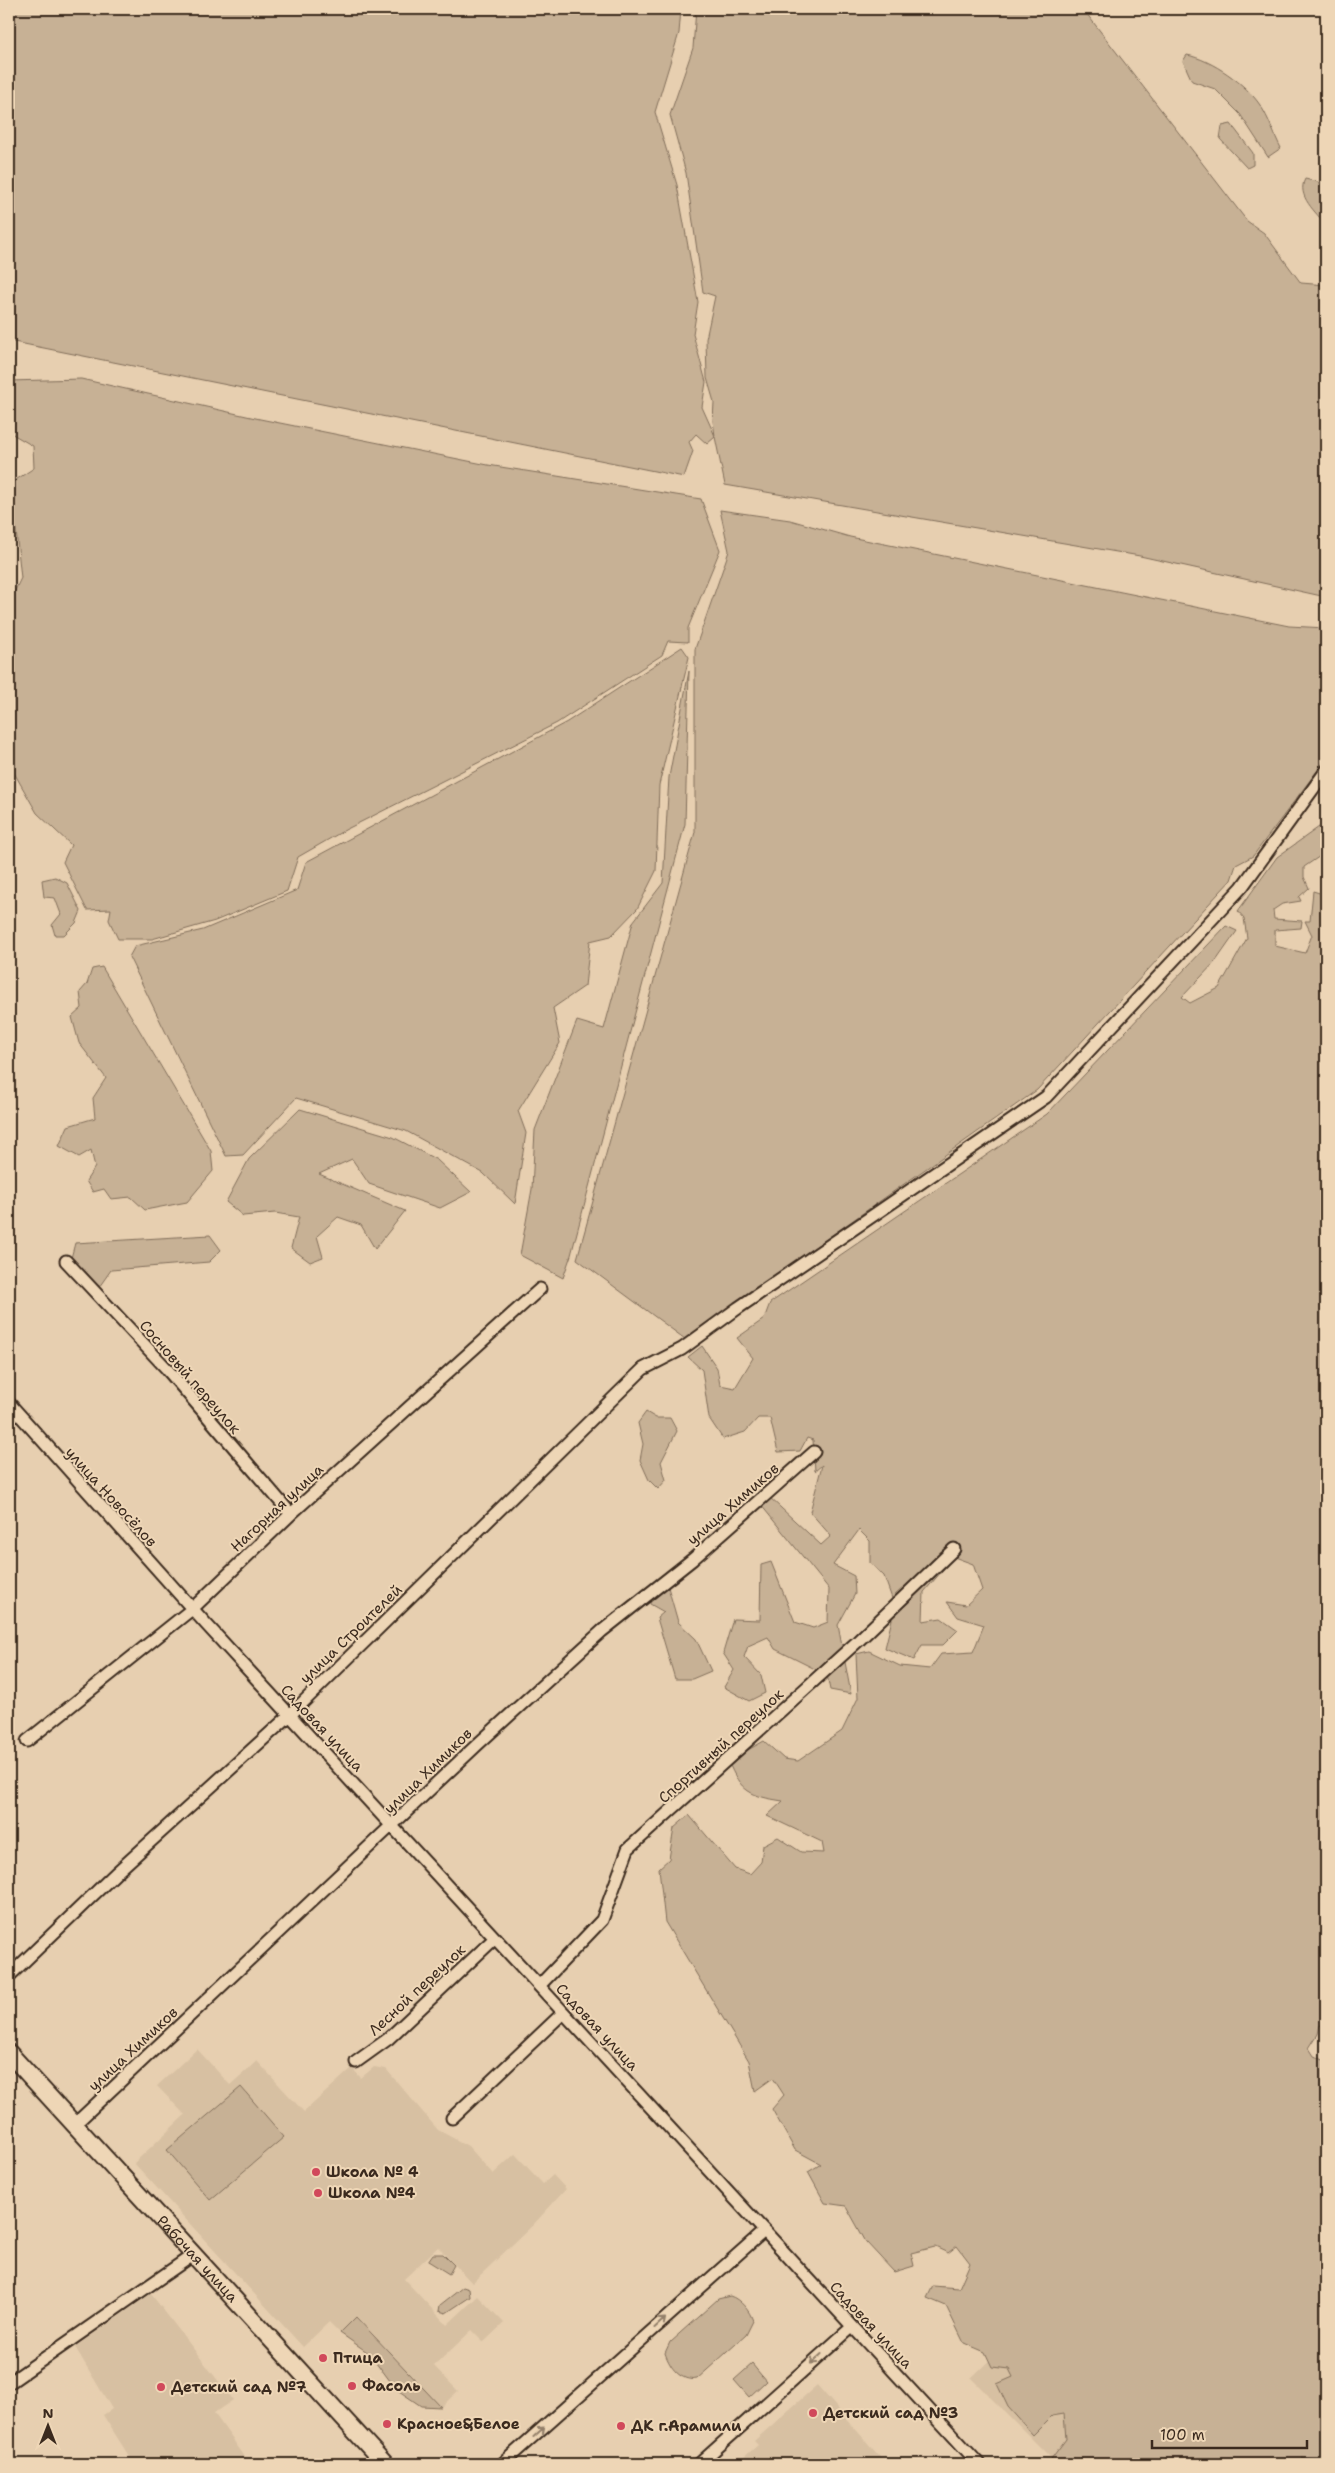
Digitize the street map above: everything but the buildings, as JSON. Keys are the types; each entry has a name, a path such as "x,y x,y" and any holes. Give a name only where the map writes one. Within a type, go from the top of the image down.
{"main road":[{"name":"Рабочая улица","path":"9,2053 385,2464"}],"street":[{"name":"улица Строителей","path":"9,1976 117,1872 290,1715 643,1369 682,1349 738,1308 1046,1097 1242,887 1326,771"},
{"name":"Сосновый переулок","path":"66,1261 166,1368 291,1514"},
{"name":"Нагорная улица","path":"27,1741 192,1609 291,1514 540,1289"},
{"name":"улица Новосёлов","path":"9,1404 192,1609"},
{"name":"улица Химиков","path":"74,2125 478,1744 602,1631 692,1559 814,1452"},
{"name":"Спортивный переулок","path":"539,1986 602,1920 628,1849 858,1641 954,1549"},
{"name":"Садовая улица","path":"192,1609 979,2464"},
{"name":"Лесной переулок","path":"356,2062 388,2039 495,1938"},
{"path":"452,2118 564,2013"},
{"path":"502,2464 764,2230"},
{"path":"9,2383 193,2255"},
{"path":"699,2464 852,2326"}],"shaded area":[{"path":"9,9 681,9 679,33 655,112 677,185 698,302 693,334 706,382 702,407 715,436 713,421 714,402 707,378 706,339 715,296 703,292 686,173 670,115 693,48 696,9 1083,9 1247,221 1264,233 1301,283 1326,285 1326,597 1140,556 725,485 715,437 707,444 696,434 689,442 693,451 684,477 9,341"},
{"path":"1187,55 1217,67 1246,89 1263,110 1281,148 1268,157 1240,114 1215,89 1192,81 1183,61"},
{"path":"1231,124 1253,153 1253,165 1247,168 1220,139 1222,126"},
{"path":"1305,179 1318,182 1326,194 1326,225 1305,198 1303,185"},
{"path":"81,379 260,419 488,465 701,499 720,550 688,628 688,642 668,641 662,655 557,723 345,830 298,857 287,891 215,921 152,939 118,939 109,920 111,909 87,910 63,862 71,845 37,813 9,764 9,603 21,578 11,483 34,468 33,446 9,432 9,381"},
{"path":"720,510 790,520 850,537 1289,626 1326,628 1326,759 1253,856 1236,865 1231,880 1037,1090 685,1339 577,1259 695,832 695,649 729,551"},
{"path":"682,647 689,657 659,785 656,871 637,909 611,936 590,941 585,986 553,1008 560,1043 518,1111 526,1133 515,1204 483,1173 406,1131 296,1098 243,1155 226,1156 129,957 135,946 203,930 297,890 306,862 567,722"},
{"path":"689,671 685,824 571,1255 563,1278 520,1255 532,1189 535,1130 577,1021 604,1029 633,922 663,883 669,777"},
{"path":"1326,822 1326,852 1304,867 1304,877 1309,888 1299,897 1301,901 1282,904 1273,910 1274,919 1302,921 1301,928 1275,930 1275,946 1305,953 1312,935 1305,921 1310,921 1313,891 1326,895 1326,2026 1320,2025 1318,2034 1309,2048 1314,2056 1326,2061 1326,2463 1302,2458 1310,2464 1057,2464 1051,2459 1066,2439 1064,2414 1052,2416 1033,2435 1008,2407 997,2384 1013,2377 1009,2369 992,2367 985,2352 964,2343 946,2306 927,2298 933,2286 959,2288 970,2263 957,2246 948,2253 935,2247 911,2253 914,2266 894,2272 866,2242 846,2206 825,2203 808,2172 821,2164 795,2150 772,2109 784,2095 773,2078 755,2091 749,2061 665,1922 659,1868 669,1859 674,1828 689,1815 735,1869 750,1874 761,1862 763,1845 778,1837 801,1852 824,1853 822,1842 767,1816 783,1801 762,1797 748,1791 737,1780 728,1761 764,1741 784,1759 798,1761 842,1731 858,1698 856,1654 869,1651 900,1666 930,1669 941,1654 973,1652 984,1625 958,1617 947,1602 966,1605 982,1590 973,1564 954,1557 924,1592 923,1621 941,1618 958,1630 943,1645 922,1645 914,1660 885,1648 895,1607 884,1576 870,1563 870,1541 859,1530 833,1565 854,1576 855,1594 838,1625 851,1694 830,1690 827,1675 775,1649 768,1637 748,1646 744,1657 761,1675 765,1693 749,1701 724,1687 734,1670 723,1653 733,1619 760,1620 761,1565 771,1562 795,1622 813,1628 828,1622 829,1589 761,1505 768,1496 821,1545 831,1536 810,1512 822,1465 815,1471 813,1440 807,1438 800,1451 778,1452 770,1418 758,1418 745,1432 723,1439 709,1418 702,1370 688,1357 702,1346 717,1368 720,1385 735,1388 753,1358 737,1338 764,1319 770,1303 1047,1114 1226,926 1237,931 1216,961 1182,997 1190,1003 1219,988 1247,938 1244,918 1238,911 1277,857"},
{"path":"55,877 67,883 81,911 76,923 64,935 55,935 52,925 61,914 55,898 44,897 42,880"},
{"path":"102,967 211,1151 213,1171 187,1202 145,1210 131,1197 111,1199 104,1189 93,1192 86,1181 95,1167 91,1150 79,1157 59,1146 68,1126 95,1118 93,1098 106,1078 79,1043 72,1017 82,1008 80,992 87,984 92,969"},
{"path":"300,1109 393,1137 437,1160 471,1192 440,1208 369,1184 352,1159 319,1174 405,1211 375,1249 361,1225 338,1217 317,1236 323,1257 310,1262 291,1248 299,1217 275,1213 243,1216 226,1202 249,1159"},
{"path":"210,1235 221,1250 209,1262 111,1270 97,1290 70,1262 75,1243"},
{"path":"646,1412 656,1418 670,1418 677,1431 661,1462 666,1480 658,1489 649,1480 640,1460 643,1444 638,1423"},
{"path":"652,1586 668,1587 678,1622 696,1639 711,1671 692,1679 675,1679 657,1618 664,1612 650,1604"},
{"name":"Школа №4","path":"197,2049 230,2085 257,2061 304,2112 352,2068 361,2078 374,2067 386,2069 438,2130 468,2146 493,2174 515,2154 543,2184 553,2175 566,2189 533,2225 472,2283 438,2247 404,2279 447,2325 478,2296 504,2323 484,2342 472,2330 434,2366 458,2391 441,2407 357,2317 340,2333 329,2322 303,2347 134,2163 185,2115 157,2086"},
{"path":"241,2087 284,2137 210,2200 167,2150"},
{"path":"433,2254 443,2254 454,2265 449,2274 428,2261"},
{"path":"463,2287 469,2289 470,2297 446,2313 439,2311 440,2305"},
{"name":"Детский сад №7","path":"151,2294 233,2400 214,2413 250,2464 203,2464 196,2456 184,2464 134,2464 103,2415 112,2409 75,2347"},
{"path":"730,2296 741,2303 752,2317 753,2321 746,2335 697,2379 681,2376 673,2369 665,2353 670,2342 718,2299"},
{"path":"356,2317 441,2407 421,2406 396,2389 370,2354 340,2333"},
{"path":"998,2352 1113,2464 1057,2464 971,2378"},
{"path":"752,2364 766,2381 749,2397 734,2380"},
{"name":"Детский сад №3","path":"817,2385 886,2464 736,2464 758,2445 754,2441"}],"place":[{"name":"Школа № 4","path":"316,2172"},
{"name":"Школа №4","path":"318,2193"},
{"name":"Птица","path":"323,2358"},
{"name":"Фасоль","path":"352,2386"},
{"name":"Детский сад №7","path":"161,2387"},
{"name":"Детский сад №3","path":"813,2413"},
{"name":"Красное&Белое","path":"387,2424"},
{"name":"ДК г.Арамили","path":"621,2426"}]}
